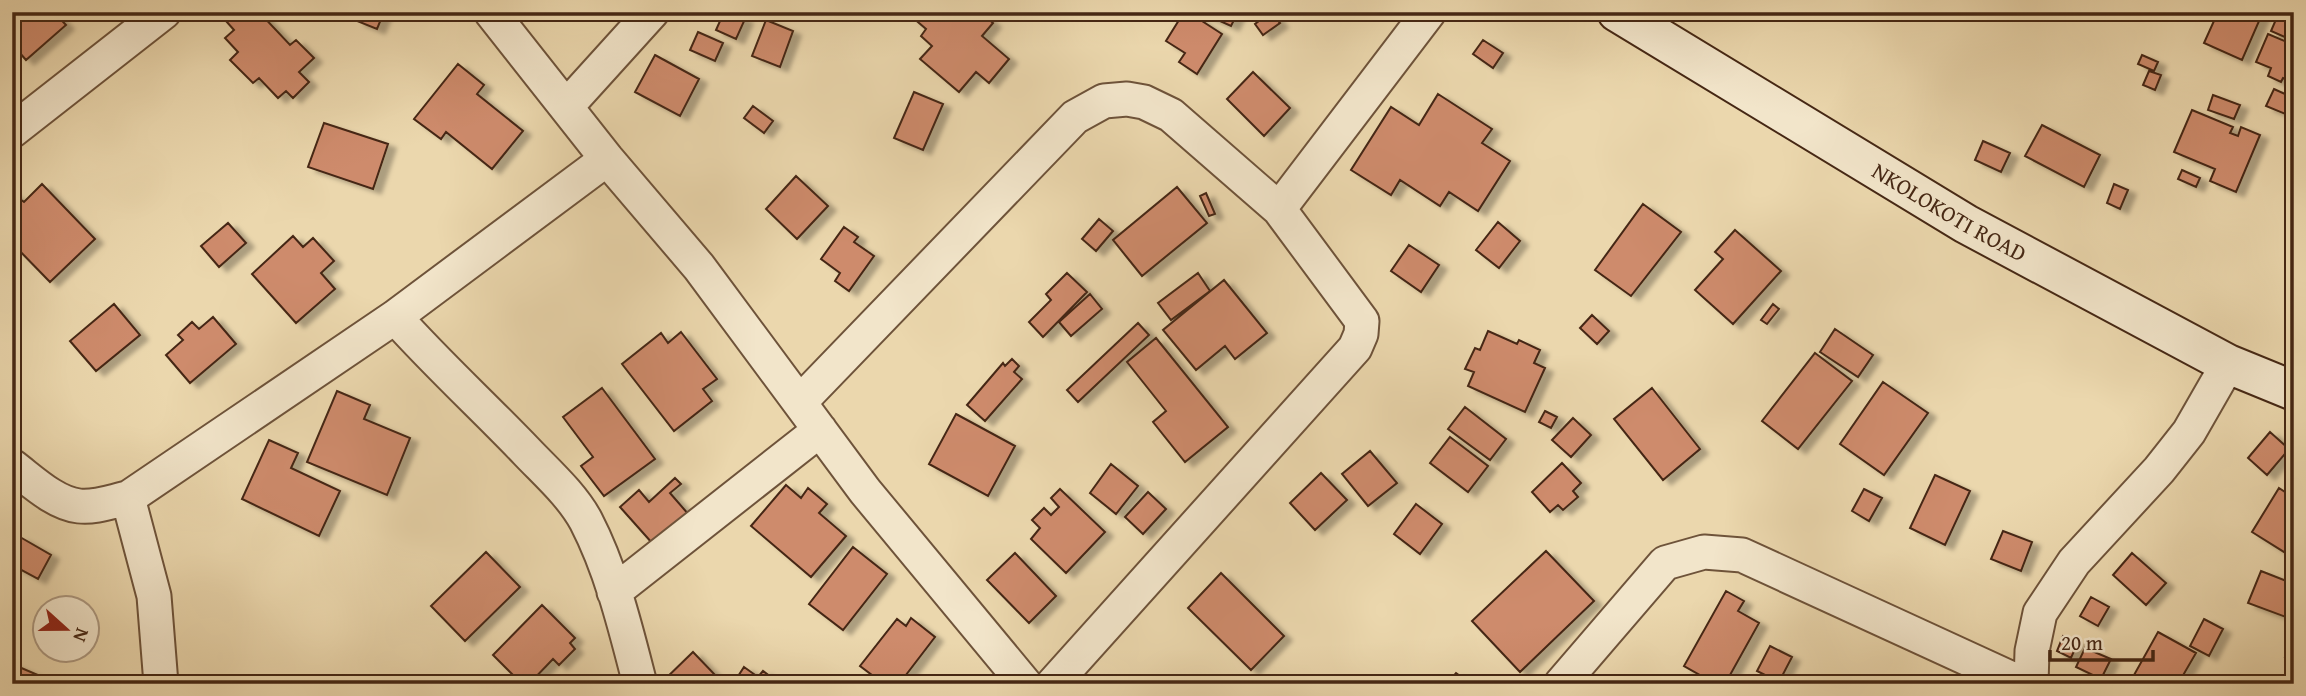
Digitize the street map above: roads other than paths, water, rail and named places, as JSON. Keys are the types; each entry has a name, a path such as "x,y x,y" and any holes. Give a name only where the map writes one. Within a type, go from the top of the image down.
{"main road":[{"name":"NKOLOKOTI ROAD","path":"1617,12 1966,224 2228,364 2294,391"}],"street":[{"path":"12,131 164,12"},
{"path":"491,12 607,159 699,267 874,501 1025,684"},
{"path":"566,107 653,12"},
{"path":"1279,209 1429,12"},
{"path":"800,401 1075,117 1104,101 1127,99 1144,102 1171,115 1279,209 1362,321 1362,334 1355,348 1053,684"},
{"path":"12,466 57,499 78,506 99,505 128,498 395,317 607,159"},
{"path":"395,317 428,355 558,484 585,519 614,592 640,684"},
{"path":"2031,684 2032,651 2040,613 2074,562 2159,470 2189,432 2228,364"},
{"path":"614,592 820,430"},
{"path":"128,498 153,596 161,684"},
{"path":"1560,684 1665,564 1704,552 1742,555 2023,684"}]}
